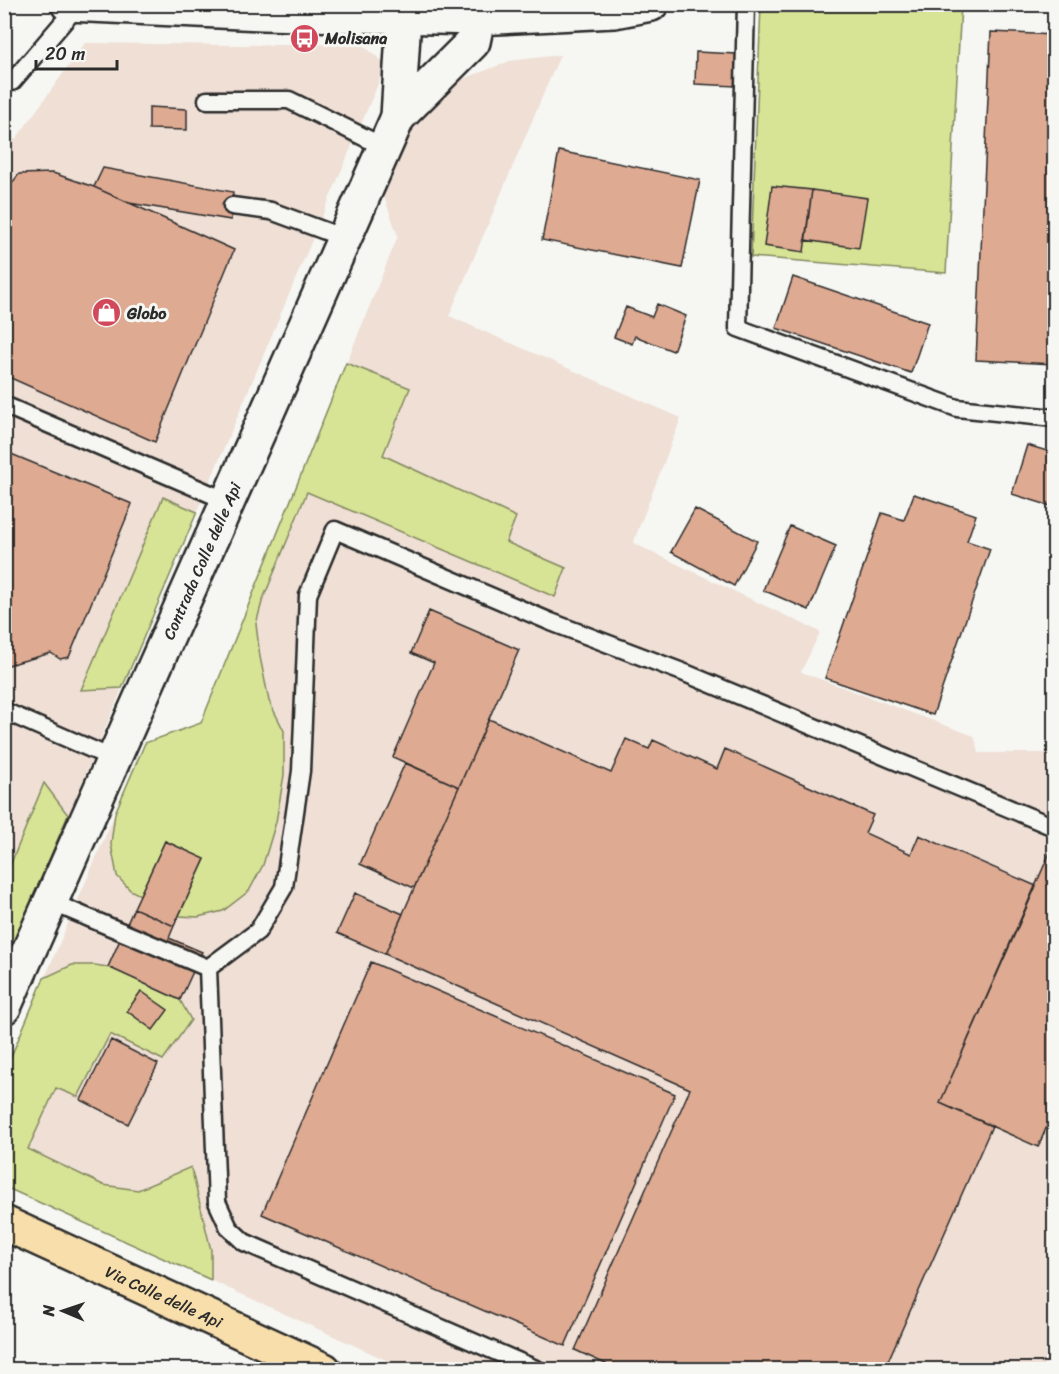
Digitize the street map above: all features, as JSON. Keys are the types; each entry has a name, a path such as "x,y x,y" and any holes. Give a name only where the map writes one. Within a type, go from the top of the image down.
{"main road":[{"name":"Via Colle delle Api","path":"4,1223 324,1370"}],"street":[{"path":"68,4 404,17 476,11 614,11 651,4"},
{"name":"Contrada Colle delle Api","path":"4,1007 398,117 473,42 476,11"},
{"name":"Contrada Colle delle Api","path":"398,117 404,17"}],"lane":[{"path":"746,4 738,328 957,408 1054,418"},
{"path":"4,82 12,82 78,5"},
{"path":"207,100 289,100 384,147"},
{"path":"232,206 271,211 344,238"},
{"path":"4,405 227,501"},
{"path":"208,968 258,931 284,887 301,771 308,595 335,530 551,622 685,673 1049,825"},
{"path":"4,711 114,759"},
{"path":"51,902 208,968"},
{"path":"208,968 217,1202 229,1228 244,1242 538,1370"}],"shaded area":[{"path":"85,43 362,44 386,65 5,964 5,139 16,139"},
{"path":"560,55 449,316 681,418 633,543 820,632 801,672 974,736 979,753 1054,753 1054,1369 406,1369 5,1187 5,1071 145,743 201,723 398,236 382,191 417,122 458,81 510,61"}],"green space":[{"path":"761,5 961,5 946,273 751,257"},
{"path":"346,363 410,388 383,455 516,517 506,542 566,568 555,597 307,492 262,602 256,624 269,701 284,731 284,775 276,822 263,865 249,891 223,911 198,917 179,916 205,859 165,841 140,895 130,890 117,876 111,844 115,813 145,743 201,723"},
{"path":"163,497 197,512 122,688 81,690"},
{"path":"44,783 68,815 5,964 5,878"},
{"path":"72,965 108,967 180,1000 191,1020 163,1060 110,1034 78,1097 56,1088 28,1149 103,1185 138,1190 191,1167 211,1250 211,1280 5,1187 5,1071 44,978"}],"building":[{"path":"991,32 1054,35 1054,364 976,360"},
{"path":"696,52 737,54 736,86 695,84"},
{"path":"149,107 187,109 187,130 149,129"},
{"path":"559,151 700,180 682,268 542,240"},
{"path":"103,168 233,192 231,220 129,203 94,187"},
{"name":"Globo","path":"53,173 94,187 234,250 155,442 4,375 4,194 19,174"},
{"path":"772,186 812,190 804,252 764,246"},
{"path":"812,190 867,198 859,248 805,240"},
{"path":"793,277 928,323 911,373 776,328"},
{"path":"657,304 686,316 673,351 635,336 632,344 614,337 626,307 652,317"},
{"path":"1027,445 1054,453 1054,507 1012,494"},
{"path":"4,451 132,504 69,657 60,659 51,653 4,668"},
{"path":"914,494 976,515 967,541 990,549 933,715 825,678 882,513 904,520"},
{"path":"695,509 757,541 734,586 671,552"},
{"path":"790,526 836,546 809,610 763,590"},
{"path":"429,611 519,650 459,787 393,757 434,663 411,653"},
{"path":"489,719 611,773 626,739 649,749 653,740 717,769 725,749 873,815 865,833 911,854 919,835 1036,886 940,1103 992,1126 884,1370 619,1370 575,1350 690,1089 385,954"},
{"path":"405,763 459,787 414,888 360,864"},
{"path":"165,841 205,859 174,926 134,908"},
{"path":"1054,843 1054,1110 1038,1147 940,1103"},
{"path":"355,893 403,914 385,954 337,933"},
{"path":"134,908 174,926 169,938 202,952 180,1000 108,967"},
{"path":"371,962 675,1094 565,1346 262,1214"},
{"path":"141,991 168,1010 153,1030 127,1011"},
{"path":"111,1040 158,1064 128,1124 81,1100"}],"place":[{"name":"Molisana","path":"304,38"},
{"name":"Globo","path":"106,313"}]}
